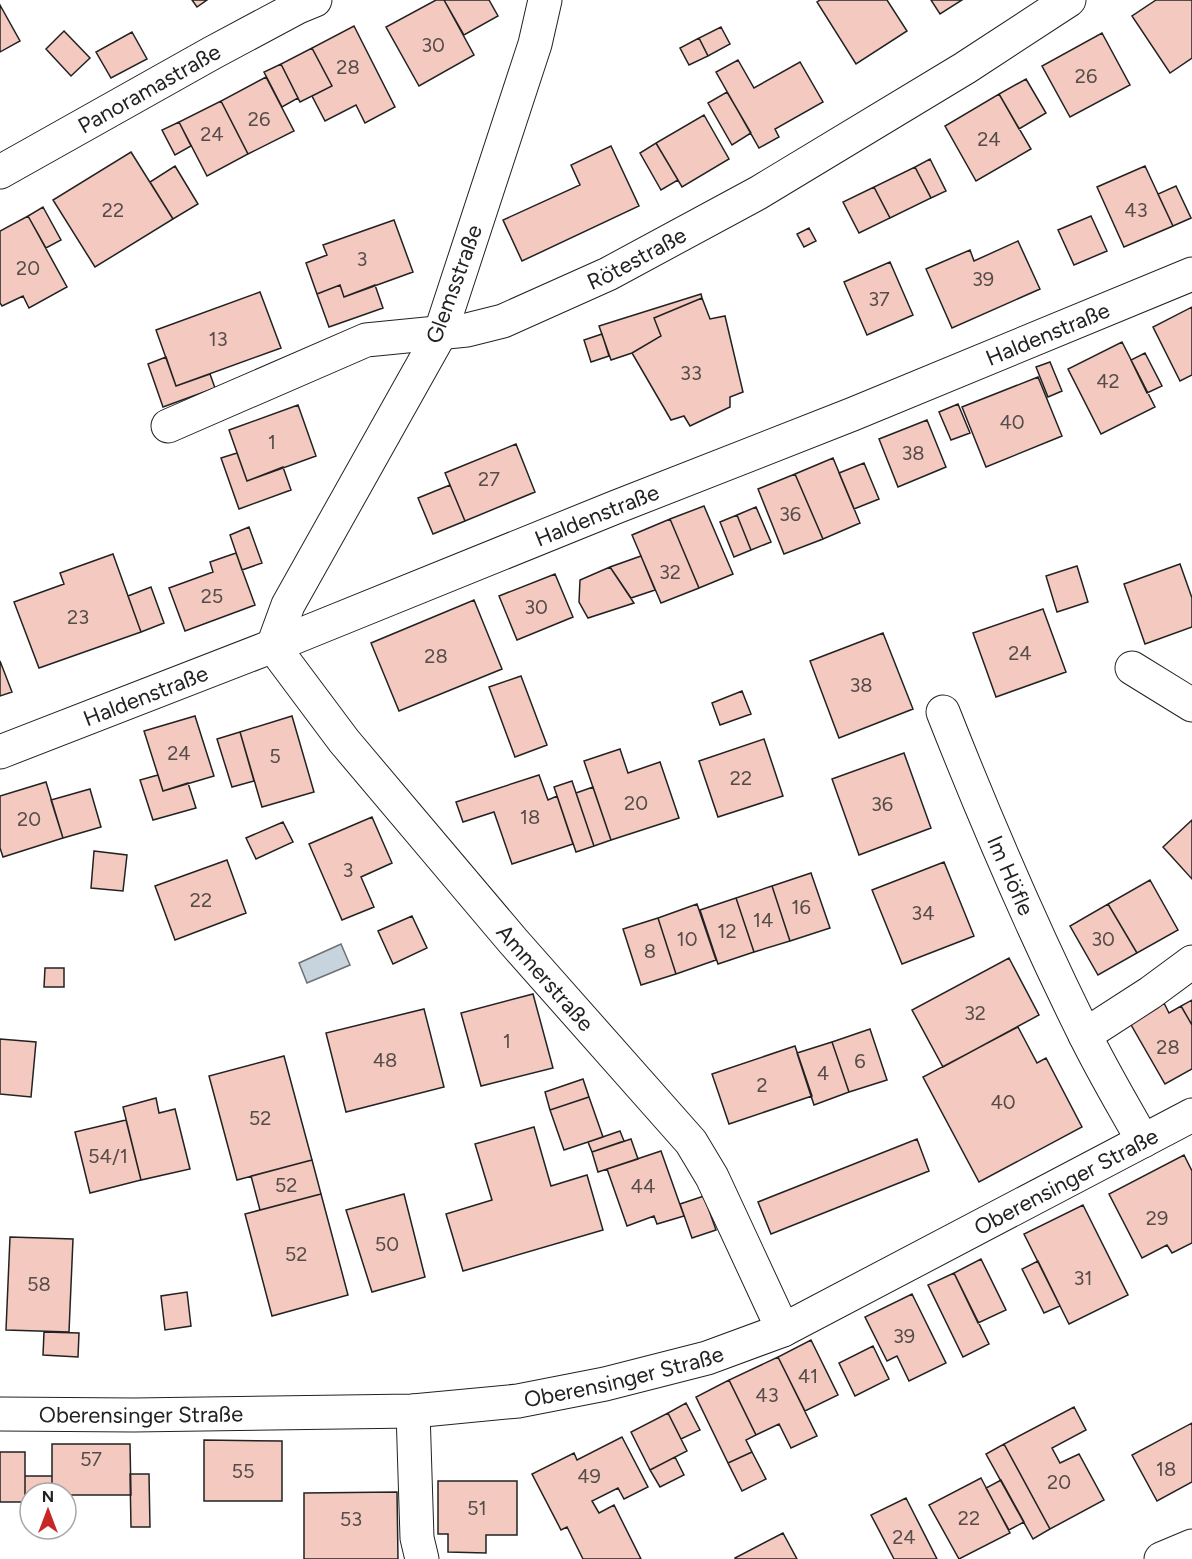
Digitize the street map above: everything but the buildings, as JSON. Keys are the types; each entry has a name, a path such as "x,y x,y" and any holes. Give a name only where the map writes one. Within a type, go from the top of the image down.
{"street":[{"name":"Glemsstraße","path":"273,646 288,604 440,334 535,44 544,0"},
{"name":"Rötestraße","path":"168,426 366,340 440,334 503,321 608,274 758,193 965,68 1069,0"},
{"name":"Panoramastraße","path":"0,171 303,2"},
{"name":"Haldenstraße","path":"0,752 273,646 853,414 1192,274"},
{"name":"Ammerstraße","path":"273,646 374,778 513,941 691,1142 712,1177 783,1330"},
{"path":"1132,668 1192,705"},
{"name":"Im Höfle","path":"943,712 994,840 1085,1035 1143,1141"},
{"path":"1085,1035 1150,993 1192,962"},
{"name":"Oberensinger Straße","path":"0,1414 134,1416 413,1412 518,1401 605,1384 707,1358 783,1330 1192,1115"},
{"path":"413,1412 417,1538 422,1559"},
{"path":"1161,1559 1192,1546"}],"shaded area":[{"path":"341,944 350,965 307,983 299,963"}]}
